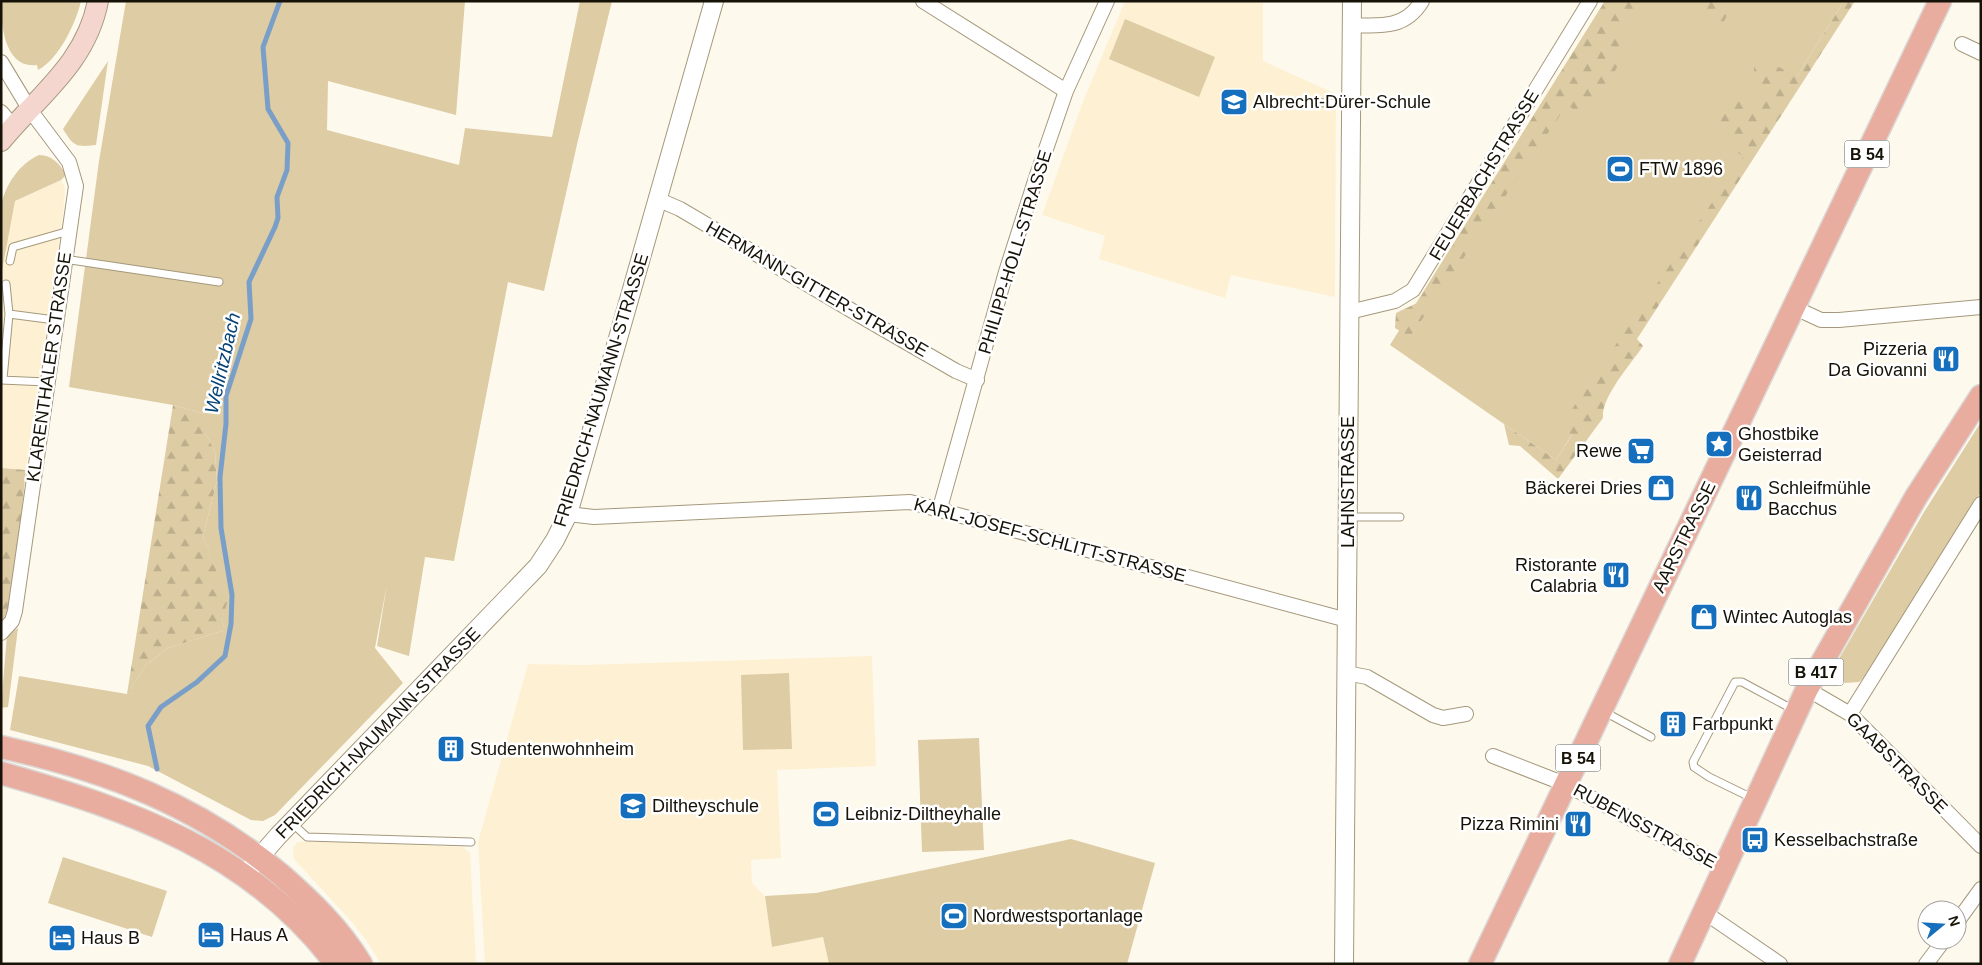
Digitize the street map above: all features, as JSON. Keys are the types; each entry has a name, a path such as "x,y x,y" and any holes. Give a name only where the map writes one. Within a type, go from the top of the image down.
{"main road":[{"path":"5,126 30,110 78,54 89,31 98,1"},
{"name":"AARSTRASSE","path":"1480,964 1940,1"},
{"name":"B 417","path":"1680,964 1807,689 1916,496 1981,396"},
{"path":"1,747 53,758 142,789 209,824 260,857 321,912 333,925 361,964"},
{"path":"1,773 111,806 166,828 208,851 244,875 296,918 320,943 336,964"}],"street":[{"name":"FRIEDRICH-NAUMANN-STRASSE","path":"244,875 291,822 538,566 555,540 568,514 714,1"},
{"path":"923,1 1066,91"},
{"name":"PHILIPP-HOLL-STRASSE","path":"940,508 1006,272 1066,91 1107,1"},
{"name":"LAHNSTRASSE","path":"1344,964 1352,1"},
{"path":"1352,25 1392,25 1407,18 1422,1"},
{"name":"FEUERBACHSTRASSE","path":"1349,312 1395,301 1413,290 1590,1"},
{"path":"1962,44 1981,53"},
{"name":"KLARENTHALER STRASSE","path":"1,62 30,110 64,154 76,186 55,320 15,611 12,620 1,633"},
{"name":"HERMANN-GITTER-STRASSE","path":"657,199 680,209 956,371 976,380"},
{"path":"1793,307 1821,320 1981,307"},
{"name":"KARL-JOSEF-SCHLITT-STRASSE","path":"568,514 594,517 910,502 940,508 1347,620"},
{"path":"1850,714 1981,504"},
{"path":"1346,673 1367,677 1433,715 1444,718 1466,714"},
{"name":"GAABSTRASSE","path":"1807,689 1850,714 1981,846"},
{"name":"RUBENSSTRASSE","path":"1492,756 1566,784 1724,868"},
{"path":"1967,909 1980,892"},
{"path":"1704,912 1780,964"},
{"path":"1926,964 1936,950"}],"lane":[{"path":"1281,102 1351,104"},
{"path":"10,262 13,247 69,231"},
{"path":"64,258 219,282"},
{"path":"6,284 9,314 2,379 47,382"},
{"path":"9,314 55,320"},
{"path":"1348,517 1400,516"},
{"path":"1755,799 1709,777 1694,766 1693,762 1735,682 1742,682 1796,711"},
{"path":"1601,710 1651,736"},
{"path":"291,822 307,837 471,842"}],"shaded area":[{"path":"1125,1 1263,1 1263,61 1336,94 1335,297 1231,275 1225,298 1099,259 1105,236 1042,215 1082,104"},
{"path":"61,180 65,188 63,214 26,470 1,468 1,276 15,201"},
{"name":"Diltheyschule","path":"872,656 876,766 777,770 781,858 751,860 752,883 765,896 772,947 823,937 829,964 485,964 478,842 528,664 584,665"},
{"path":"330,841 463,847 470,853 476,964 381,964 351,921 294,859 293,848 297,842"}],"green space":[{"path":"1,1 81,1 66,40 53,58 38,70 37,65 26,64 17,60 11,53 4,32"},
{"path":"126,1 465,1 456,115 328,81 327,130 459,165 465,128 552,137 580,1 612,1 544,291 508,282 454,561 425,557 409,656 377,646 387,584 375,648 403,683 275,815 263,821 251,820 148,766 10,730 19,676 127,694 146,665 168,648 225,630 222,621 227,598 203,536 217,481 215,451 205,433 205,414 173,405 69,387 99,161"},
{"name":"FTW 1896","path":"1605,1 1844,1 1556,460 1390,345"},
{"path":"1605,1 1640,1 1618,33 1629,50 1584,116 1567,105 1410,337 1395,328 1396,313 1417,303"},
{"path":"1710,1 1735,1 1718,32 1707,8"},
{"path":"1844,1 1855,1 1637,339 1643,346 1607,400 1603,418 1558,479 1520,446 1509,445 1504,424 1556,460 1572,435 1560,427 1743,157 1717,127 1724,113 1722,105 1729,96 1734,95 1750,105 1761,90 1762,83 1754,73 1754,58 1758,57 1797,76"},
{"path":"1125,19 1215,57 1199,97 1109,59"},
{"path":"108,61 96,145 80,146 70,139 63,129"},
{"path":"39,155 44,155 55,161 66,175 61,180 15,201 1,276 1,206 3,198 14,176 26,163"},
{"path":"173,405 205,414 205,433 215,451 217,481 203,536 228,599 222,621 225,630 168,648 146,665 127,694"},
{"path":"1981,422 1981,492 1868,674 1859,682 1845,683 1836,675 1836,664 1924,512"},
{"path":"1,468 26,470 11,613 1,624"},
{"path":"18,628 8,707 1,708 7,635"},
{"path":"789,673 792,749 743,750 741,675"},
{"path":"979,738 984,850 922,852 918,740"},
{"name":"Nordwestsportanlage","path":"1071,839 1155,863 1127,964 829,964 823,937 772,947 765,896 816,893"},
{"path":"63,857 167,891 152,937 48,903"}],"waterway":[{"name":"Wellritzbach","path":"157,769 148,726 161,707 197,682 225,656 231,624 232,595 221,528 220,477 226,424 226,396 251,319 249,282 275,227 278,218 277,197 287,170 288,143 268,109 263,47 280,1"}],"place":[{"name":"Albrecht-Dürer-Schule","path":"1234,102"},
{"name":"FTW 1896","path":"1620,169"},
{"name":"Pizzeria Da Giovanni","path":"1946,359"},
{"name":"Ghostbike Geisterrad","path":"1719,444"},
{"name":"Rewe","path":"1641,451"},
{"name":"Bäckerei Dries","path":"1661,488"},
{"name":"Schleifmühle Bacchus","path":"1749,498"},
{"name":"Ristorante Calabria","path":"1616,575"},
{"name":"Wintec Autoglas","path":"1704,617"},
{"name":"Farbpunkt","path":"1673,724"},
{"name":"Studentenwohnheim","path":"451,749"},
{"name":"Diltheyschule","path":"633,806"},
{"name":"Leibniz-Diltheyhalle","path":"826,814"},
{"name":"Pizza Rimini","path":"1578,824"},
{"name":"Kesselbachstraße","path":"1755,840"},
{"name":"Nordwestsportanlage","path":"954,916"},
{"name":"Haus A","path":"211,935"},
{"name":"Haus B","path":"62,938"}]}
